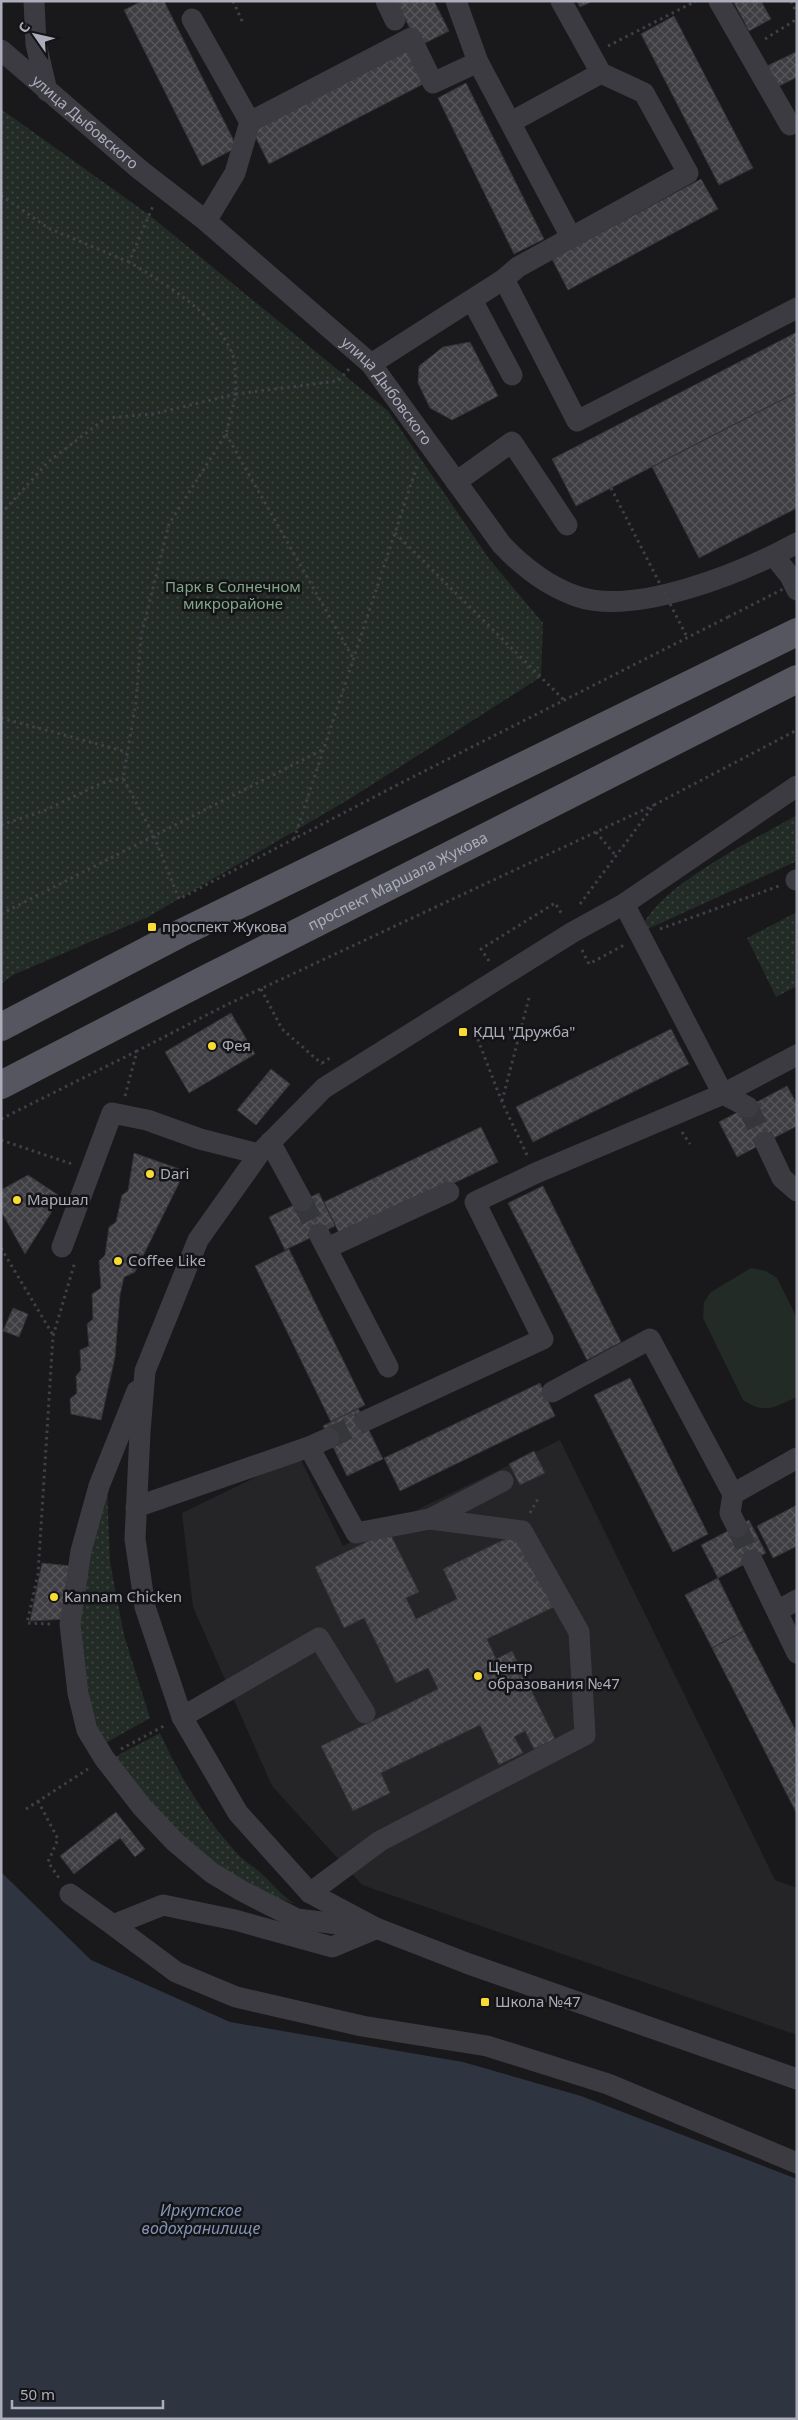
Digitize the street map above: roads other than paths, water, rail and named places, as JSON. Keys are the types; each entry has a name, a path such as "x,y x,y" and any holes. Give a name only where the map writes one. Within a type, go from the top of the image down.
{"main road":[{"path":"1,1027 214,916 797,632"},
{"name":"проспект Маршала Жукова","path":"1,1085 790,683"}],"street":[{"path":"34,1 36,44 48,91"},
{"path":"386,1 395,20"},
{"path":"456,1 478,62 571,237"},
{"path":"366,360 472,300 504,279 518,267 688,173 644,93 601,73 561,1"},
{"path":"720,1 795,128"},
{"path":"192,19 250,122 235,173 206,221"},
{"path":"250,122 411,38 433,83 478,62"},
{"name":"улица Дыбовского","path":"1,50 164,188 206,221 366,360 502,545 521,564 553,586 577,597 602,601 655,598 718,578 774,556 797,544"},
{"path":"511,122 601,73"},
{"path":"504,279 577,421 797,308"},
{"path":"472,300 512,375"},
{"path":"456,482 512,442 567,525"},
{"path":"774,556 797,590"},
{"path":"376,1928 297,1919 242,1891 212,1873 176,1842 142,1807 104,1758 88,1730 78,1693 70,1624 81,1551 98,1486 198,1240 264,1148 324,1088 573,932 624,904 797,786"},
{"path":"624,904 722,1094 748,1106"},
{"path":"365,1421 543,1339 474,1202 536,1173 722,1094 797,1055"},
{"path":"69,1254 90,1170 112,1113 146,1120 200,1139 264,1148 302,1201"},
{"path":"765,1142 782,1178 797,1191"},
{"path":"388,1366 323,1241 449,1192"},
{"path":"552,1392 650,1338 733,1494 730,1513 737,1527"},
{"path":"145,1371 136,1507 136,1539 145,1607 182,1716 238,1813 310,1894 376,1928 469,1964 797,2078"},
{"path":"136,1507 309,1447 329,1438"},
{"path":"309,1447 356,1533 430,1519 503,1481"},
{"path":"733,1494 797,1458"},
{"path":"310,1894 380,1841 585,1735 580,1632 522,1530 430,1519"},
{"path":"752,1560 797,1653"},
{"path":"777,1612 797,1600"},
{"path":"182,1716 319,1638 365,1713"},
{"path":"70,1894 176,1972 236,1997 362,2026 488,2046 608,2084 797,2164"},
{"path":"113,1926 163,1905 235,1920 332,1947 376,1928"}],"water":[{"name":"Иркутское водохранилище","path":"1,1872 91,1960 230,2022 463,2062 581,2096 797,2179 797,2419 1,2419"}],"tunnel":[{"path":"748,1107 765,1142"},
{"path":"302,1201 319,1234"},
{"path":"329,1438 365,1421"},
{"path":"737,1527 752,1560"}],"place":[{"name":"проспект Жукова","path":"152,927"},
{"name":"КДЦ \"Дружба\"","path":"463,1032"},
{"name":"Фея","path":"212,1046"},
{"name":"Dari","path":"150,1174"},
{"name":"Маршал","path":"17,1200"},
{"name":"Coffee Like","path":"118,1261"},
{"name":"Kannam Chicken","path":"54,1597"},
{"name":"Центр образования №47","path":"478,1676"},
{"name":"Школа №47","path":"485,2002"}],"park label":[{"name":"Парк в Солнечном микрорайоне","path":"233,596"}]}
